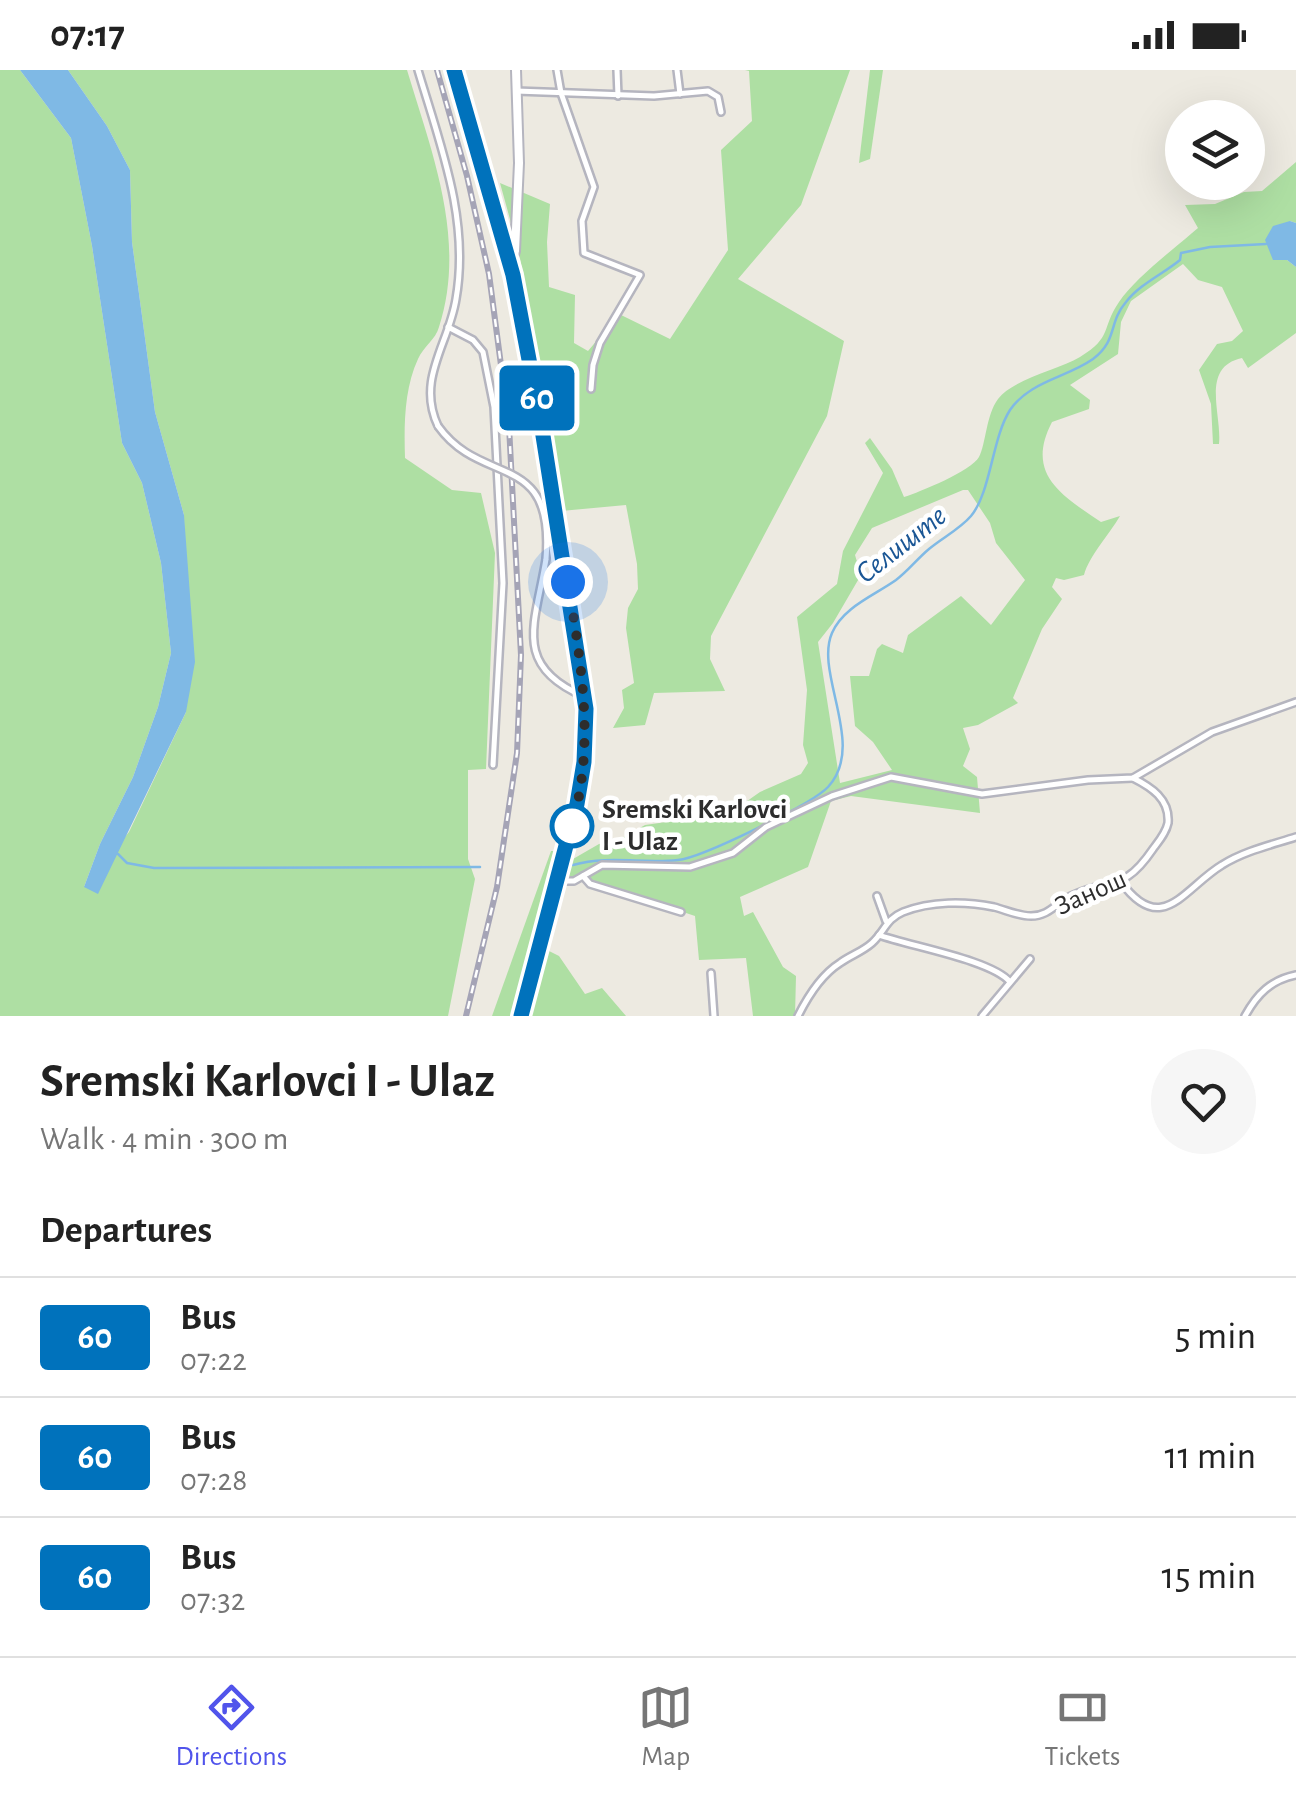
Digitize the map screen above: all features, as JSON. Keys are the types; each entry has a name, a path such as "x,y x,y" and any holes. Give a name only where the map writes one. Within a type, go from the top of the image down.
{"main road":[{"path":"454,70 511,265 585,696 584,762 572,828 521,1016"},
{"path":"511,265 518,180 516,70"}],"street":[{"path":"418,70 451,186 459,238 458,286 430,376 430,406 438,426 460,449 519,477 538,497 547,524 546,559 533,647 540,667 556,682 585,696"},
{"path":"558,70 561,93 594,187 582,221 584,254 640,275 600,343 591,390"},
{"path":"617,70 618,96"},
{"path":"676,70 680,94"},
{"path":"516,90 618,96 708,91 718,97 721,112"},
{"path":"448,327 474,340 483,352 494,407 504,583 492,765"},
{"path":"556,682 572,682 582,676"},
{"path":"556,881 574,882 602,864 690,867 733,853 766,827 842,792 891,777 982,794 1133,778 1212,732 1296,702"},
{"name":"Занош","path":"886,921 904,912 951,903 1042,915 1072,896 1120,882 1136,873 1168,826 1165,804 1151,788 1133,778"},
{"path":"1120,882 1134,900 1153,909 1171,905 1228,861 1296,837"},
{"path":"584,876 590,884 681,912"},
{"path":"798,1016 827,973 879,935 886,921 877,896"},
{"path":"879,935 966,961 1002,974 1010,982"},
{"path":"982,1016 1030,959"},
{"path":"711,973 714,1016"},
{"path":"1245,1016 1261,992 1296,975"}],"green space":[{"path":"0,70 20,70 71,138 122,443 142,483 161,563 171,653 158,707 133,777 84,887 129,832 186,712 184,515 155,412 132,242 130,170 107,126 68,70 407,70 443,197 449,262 439,327 420,355 407,395 405,458 452,490 481,493 495,553 486,769 468,770 468,859 475,879 448,1016 0,1016"},
{"path":"745,70 850,70 801,205 738,279 844,341 827,416 711,636 710,659 725,691 654,693 645,725 613,728 624,708 622,690 634,683 626,628 628,608 638,589 637,564 626,505 561,511 519,252 500,183 550,204 549,287 575,295 574,343 588,351 619,314 670,339 728,250 721,150 752,121 749,71"},
{"path":"870,70 883,70 870,159 859,163"},
{"path":"1296,162 1296,223 1290,221 1287,260 1296,267 1296,333 1248,368 1242,358 1221,371 1216,393 1219,444 1213,444 1211,404 1199,370 1217,344 1232,341 1243,331 1222,287 1198,280 1183,264 1131,301 1121,322 1118,354 1070,385 1090,400 1089,409 1052,422 1043,456 1051,481 1073,502 1101,522 1120,516 1084,575 1056,578 1052,587 1062,599 1042,629 1013,698 1018,703 978,725 963,728 970,749 963,766 977,777 980,813 851,796 831,801 808,867 740,897 744,916 753,912 783,967 796,976 795,1016 753,1016 746,958 699,960 695,916 564,877 573,859 599,844 624,837 645,825 730,813 760,792 801,774 808,763 803,745 807,690 797,617 837,584 843,551 883,473 865,443 870,438 892,469 904,497 974,463 998,399 1014,386 1071,362 1097,344 1126,293 1198,228 1185,205 1225,200 1265,200 1265,188","holes":["963,490 968,490 990,523 996,543 1025,580 991,625 961,596 908,635 903,653 882,644 869,676 850,676 855,726 873,742 892,770 840,783 818,642 861,575 855,555 872,528"]},
{"path":"551,851 559,851 516,1016 492,1016"},
{"path":"543,948 559,956 585,994 602,988 626,1016 528,1016"}],"water":[{"path":"20,70 68,70 107,126 130,170 132,242 155,412 184,515 195,662 186,712 98,894 84,887 133,777 158,707 171,653 161,563 142,483 122,443 71,138"},
{"path":"1296,223 1296,267 1287,260 1273,260 1265,240 1273,226"}],"waterway":[{"name":"Селиште","path":"573,865 690,857 780,817 828,787 839,770 843,751 828,650 837,624 971,516 983,493 1010,410 1028,392 1101,352 1120,310 1138,290 1180,260 1181,253 1266,244"},
{"name":"Селиште","path":"118,854 127,863 154,868 480,867"}],"railway":[{"path":"437,70 489,274 509,426 521,655 517,753 497,887 466,1016"}],"bus line":[{"name":"60","path":"454,70 513,275 541,423 586,709 584,762 572,828 521,1016"}],"place":[{"name":"Sremski Karlovci I - Ulaz","path":"572,826"}],"route":[{"path":"568,582 587,722 582,780 572,826"}]}
